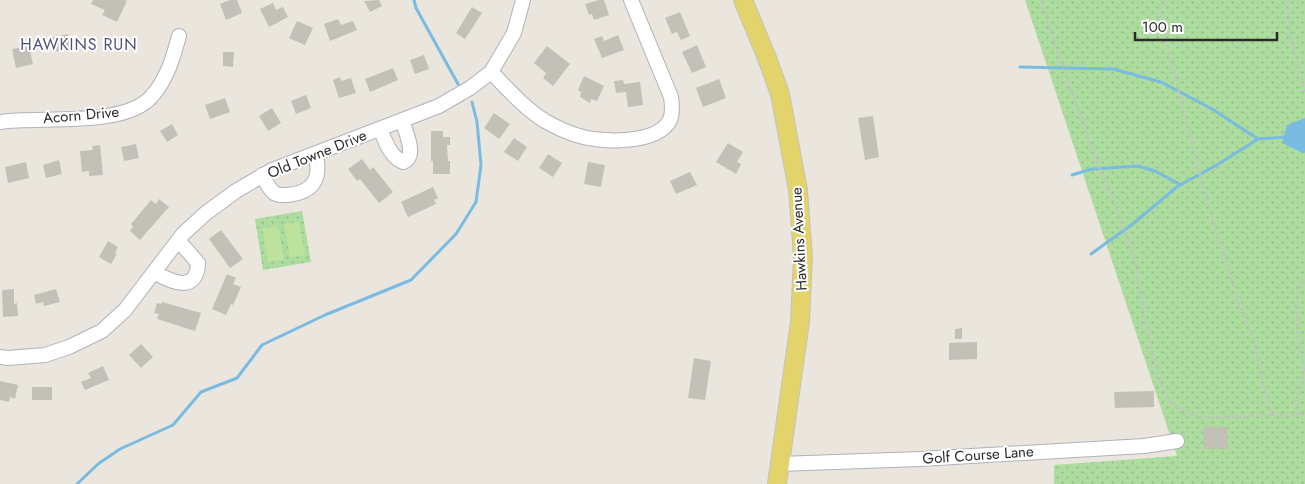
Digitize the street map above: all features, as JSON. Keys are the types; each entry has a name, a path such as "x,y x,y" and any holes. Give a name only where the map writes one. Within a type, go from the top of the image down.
{"main road":[{"name":"Hawkins Avenue","path":"743,0 768,58 780,94 799,199 803,257 800,322 776,484"}],"street":[{"name":"Old Towne Drive","path":"0,357 46,355 69,347 102,331 125,310 178,240 206,213 236,191 272,170 439,106 470,88 491,72 514,33 523,0"},
{"path":"491,72 520,102 545,120 577,135 612,141 638,138 656,133 670,120 671,97 630,0"},
{"name":"Acorn Drive","path":"0,122 87,118 120,114 138,108 152,97 164,79 179,36"},
{"path":"380,129 388,147 403,162 410,155 410,147 402,120"},
{"path":"262,175 274,193 282,195 308,190 315,183 318,174 316,154"},
{"path":"154,272 178,282 188,282 195,277 198,271 198,262 178,240"},
{"name":"Golf Course Lane","path":"779,464 920,459 1144,446 1177,441"}],"path":[{"path":"1041,0 1096,162 1114,202 1135,258 1145,321 1159,380 1167,397 1175,406 1196,416 1206,418 1272,415 1298,416 1305,411"},
{"path":"1169,0 1160,7 1161,24 1202,180 1237,298 1254,339 1262,382 1272,415"},
{"path":"1288,0 1290,35 1305,92"},
{"path":"1298,416 1295,404 1301,390 1304,368 1298,342 1296,306 1300,287 1305,279"}],"green space":[{"path":"1025,0 1305,0 1305,484 1054,484 1054,465 1177,456"},
{"path":"302,211 311,262 263,270 255,219"},
{"path":"299,222 305,255 290,258 284,224"},
{"path":"278,226 284,259 268,262 262,228"}],"water":[{"path":"1305,118 1305,153 1282,143 1287,125"}],"building":[{"path":"93,0 127,1 117,22 102,15 105,10 91,4"},
{"path":"230,0 237,0 242,13 226,20 220,4"},
{"path":"379,0 382,6 370,12 364,1"},
{"path":"604,0 609,15 594,20 592,14 589,15 585,4"},
{"path":"273,3 276,10 283,7 288,17 269,27 260,9"},
{"path":"472,7 482,13 465,39 456,33"},
{"path":"680,12 690,36 681,40 677,32 672,34 665,18"},
{"path":"338,19 341,25 353,21 357,30 330,41 324,24"},
{"path":"297,21 313,28 305,45 289,38"},
{"path":"68,34 71,49 53,52 50,38"},
{"path":"618,35 624,50 602,58 594,39 602,36 604,41"},
{"path":"697,45 706,67 692,73 682,52"},
{"path":"29,46 33,64 16,68 12,49"},
{"path":"547,46 570,64 553,86 543,78 546,73 534,63"},
{"path":"223,52 234,52 233,67 223,66"},
{"path":"424,55 429,69 415,74 410,60"},
{"path":"393,68 398,80 370,92 365,79"},
{"path":"584,76 604,86 597,101 591,99 590,103 580,97 581,92 578,90"},
{"path":"340,77 341,81 351,78 356,93 339,98 333,80"},
{"path":"719,79 726,98 703,107 696,88"},
{"path":"623,80 624,84 640,82 643,105 628,107 626,92 616,93 614,81"},
{"path":"306,95 311,108 296,114 291,101"},
{"path":"225,98 230,112 210,119 205,105"},
{"path":"272,108 281,123 268,131 259,116"},
{"path":"494,113 510,124 499,139 484,128"},
{"path":"873,116 879,157 865,160 858,118"},
{"path":"172,124 178,135 167,142 160,131"},
{"path":"431,131 443,131 443,137 450,137 450,145 447,145 450,174 433,174"},
{"path":"514,138 527,147 518,161 504,152"},
{"path":"728,143 743,152 737,162 741,164 736,174 716,162"},
{"path":"136,144 139,158 124,161 121,147"},
{"path":"100,145 103,175 89,176 89,171 82,172 80,151 93,150 92,146"},
{"path":"548,154 562,163 553,177 539,168"},
{"path":"362,159 370,170 373,167 393,192 379,203 360,179 357,181 348,169"},
{"path":"59,160 62,174 46,178 43,165"},
{"path":"26,162 29,178 8,183 5,167"},
{"path":"588,162 605,165 601,187 584,184"},
{"path":"690,172 697,185 676,194 670,181"},
{"path":"433,187 438,198 434,200 436,204 408,217 401,202"},
{"path":"159,199 169,207 140,240 130,231 133,227 131,224 151,200 156,204"},
{"path":"221,230 243,259 230,268 209,239"},
{"path":"108,241 118,247 115,253 117,254 111,264 99,257"},
{"path":"227,274 236,278 233,284 241,287 226,315 212,309"},
{"path":"14,289 14,304 17,303 18,316 3,317 2,290"},
{"path":"56,289 60,302 44,306 43,302 36,304 34,295"},
{"path":"162,302 201,313 195,331 157,319 159,314 154,313 157,303 161,304"},
{"path":"962,328 962,339 955,339 955,329"},
{"path":"977,342 977,359 949,360 949,343"},
{"path":"141,344 153,357 141,368 129,355"},
{"path":"694,358 711,361 705,400 688,398"},
{"path":"103,366 109,380 85,390 81,382 91,378 88,373"},
{"path":"0,381 18,385 15,399 10,397 9,402 0,400"},
{"path":"32,387 52,387 52,400 32,400"},
{"path":"1154,391 1154,407 1115,408 1114,392"},
{"path":"1203,427 1227,427 1228,449 1204,449"}],"waterway":[{"path":"414,0 416,8 458,84"},
{"path":"1020,67 1113,69 1161,82 1212,109 1258,139 1286,137"},
{"path":"77,484 98,464 120,449 173,425 201,392 237,378 262,345 325,315 411,280 456,234 476,202 481,165 477,122 472,102"},
{"path":"1091,254 1134,223 1178,186 1258,139"},
{"path":"1072,175 1092,169 1138,166 1155,171 1181,185"}],"district":[{"name":"HAWKINS RUN","path":"79,44"}]}
